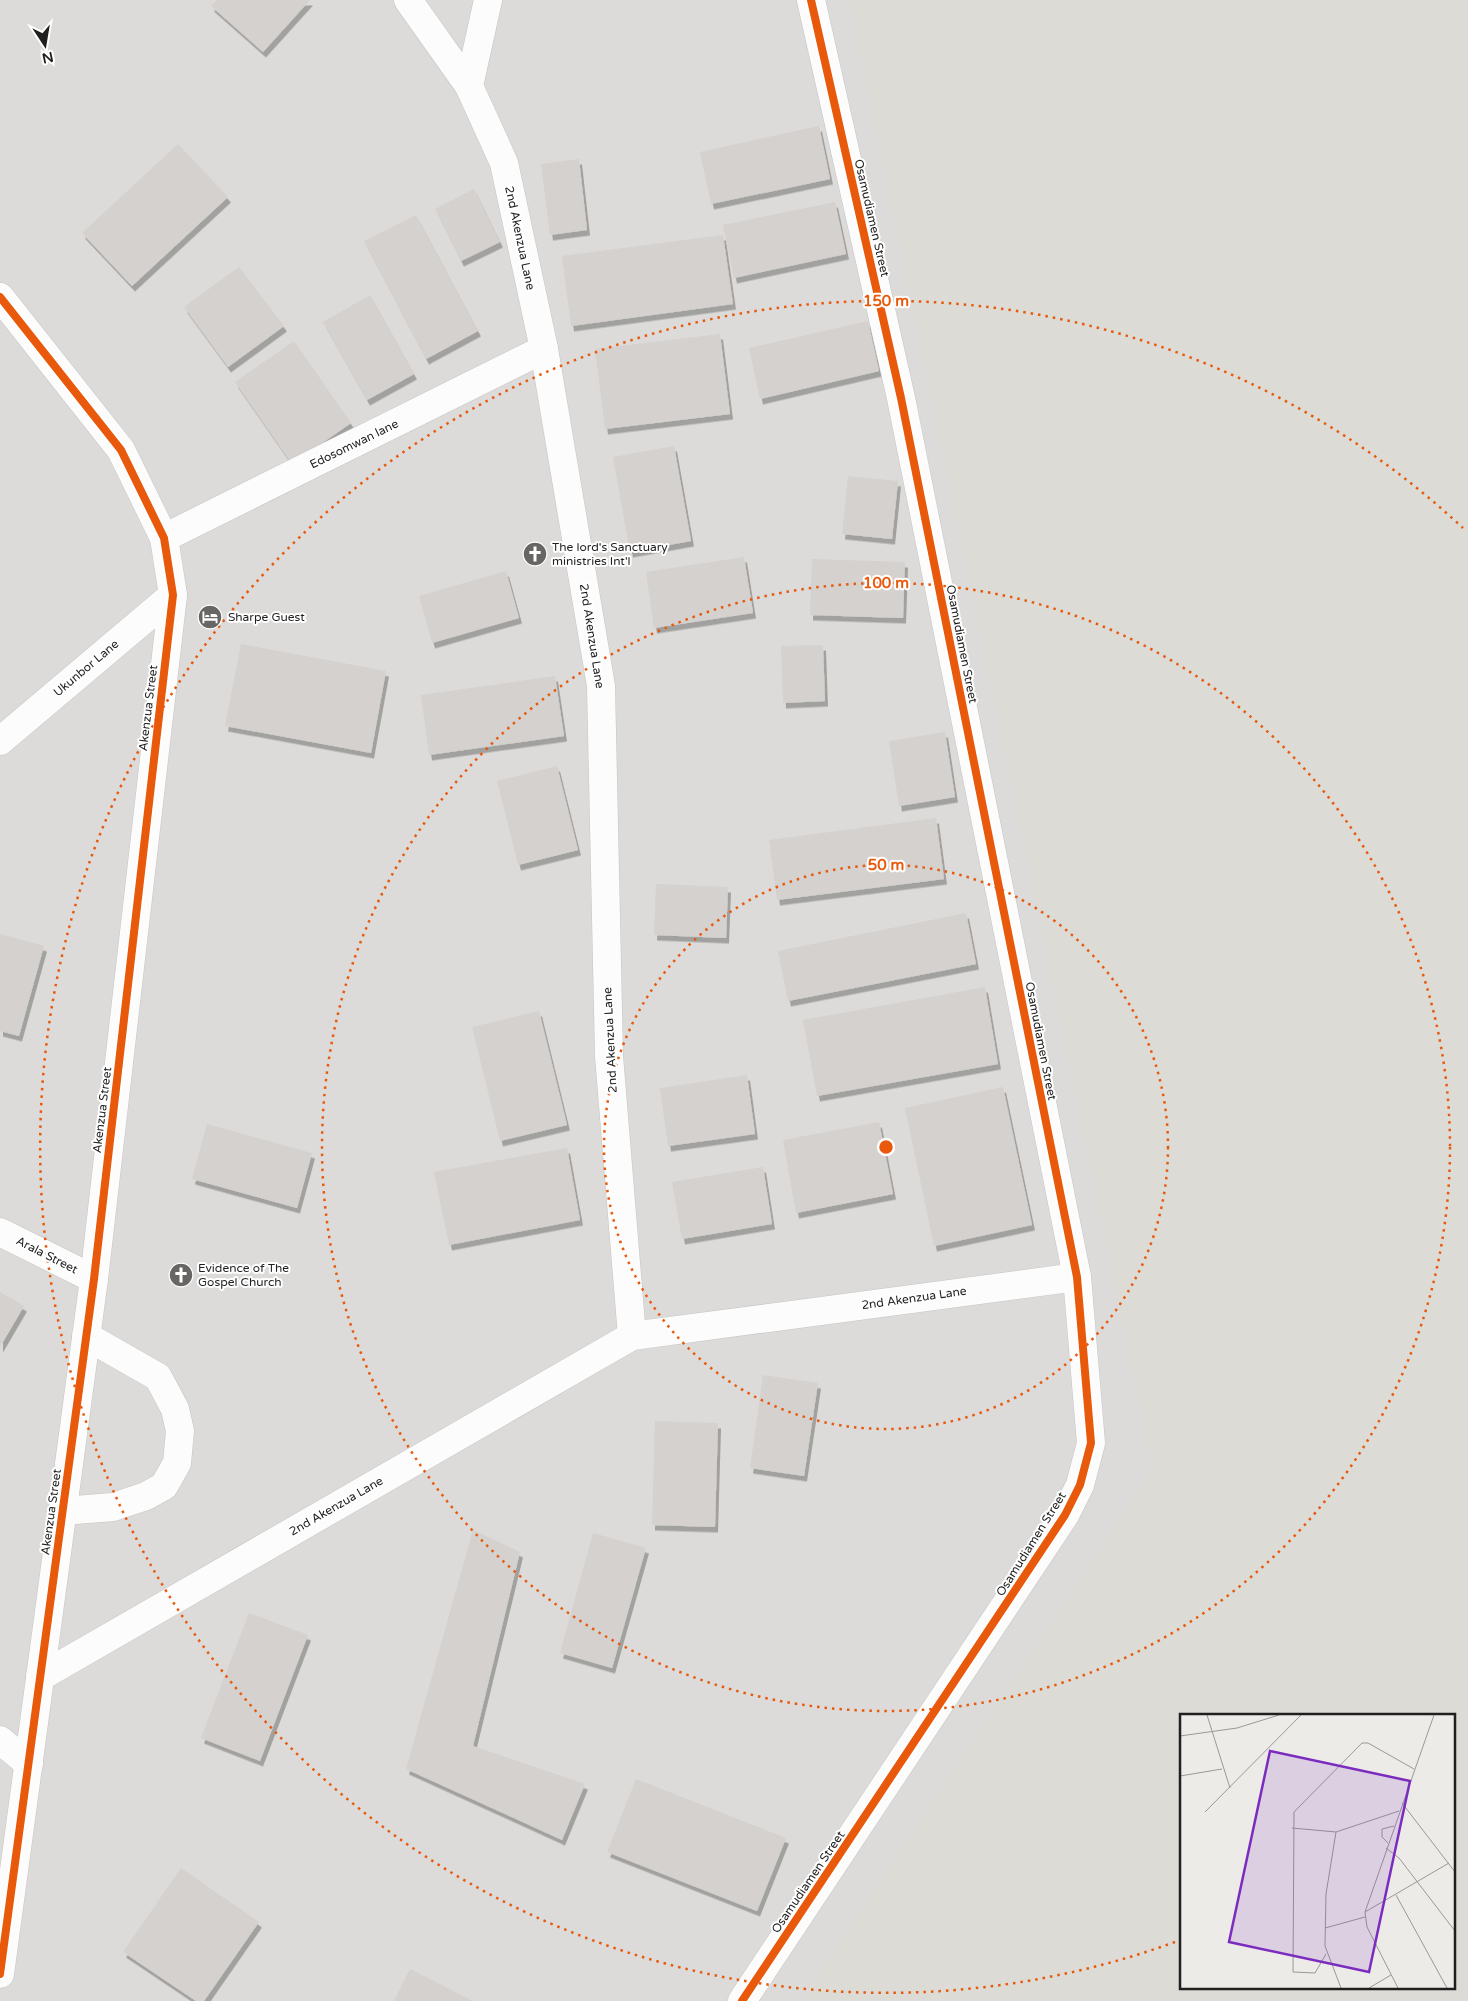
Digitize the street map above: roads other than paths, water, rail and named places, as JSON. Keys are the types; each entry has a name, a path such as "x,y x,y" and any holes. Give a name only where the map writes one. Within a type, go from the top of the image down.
{"street":[{"name":"2nd Akenzua Lane","path":"408,0 469,86 504,163 544,349 601,686 609,1056 632,1336"},
{"path":"469,86 488,0"},
{"name":"Osamudiamen Street","path":"742,2001 1060,1523 1080,1484 1092,1443 1077,1277 901,398 812,0"},
{"name":"Akenzua Street","path":"0,298 121,450 164,538 172,594 94,1279 0,1974"},
{"name":"Edosomwan lane","path":"164,538 544,349"},
{"name":"Ukunbor Lane","path":"0,741 172,594"},
{"name":"Arala Street","path":"0,1232 94,1279"},
{"name":"2nd Akenzua Lane","path":"40,1677 632,1336 1077,1277"},
{"path":"62,1511 113,1507 146,1496 164,1486 176,1462 180,1430 175,1409 158,1377 86,1336"},
{"path":"0,1740 29,1764"}],"place":[{"name":"The lord's Sanctuary ministries Int'l","path":"535,554"},
{"name":"Sharpe Guest","path":"210,617"},
{"name":"Evidence of The Gospel Church","path":"181,1275"}]}
